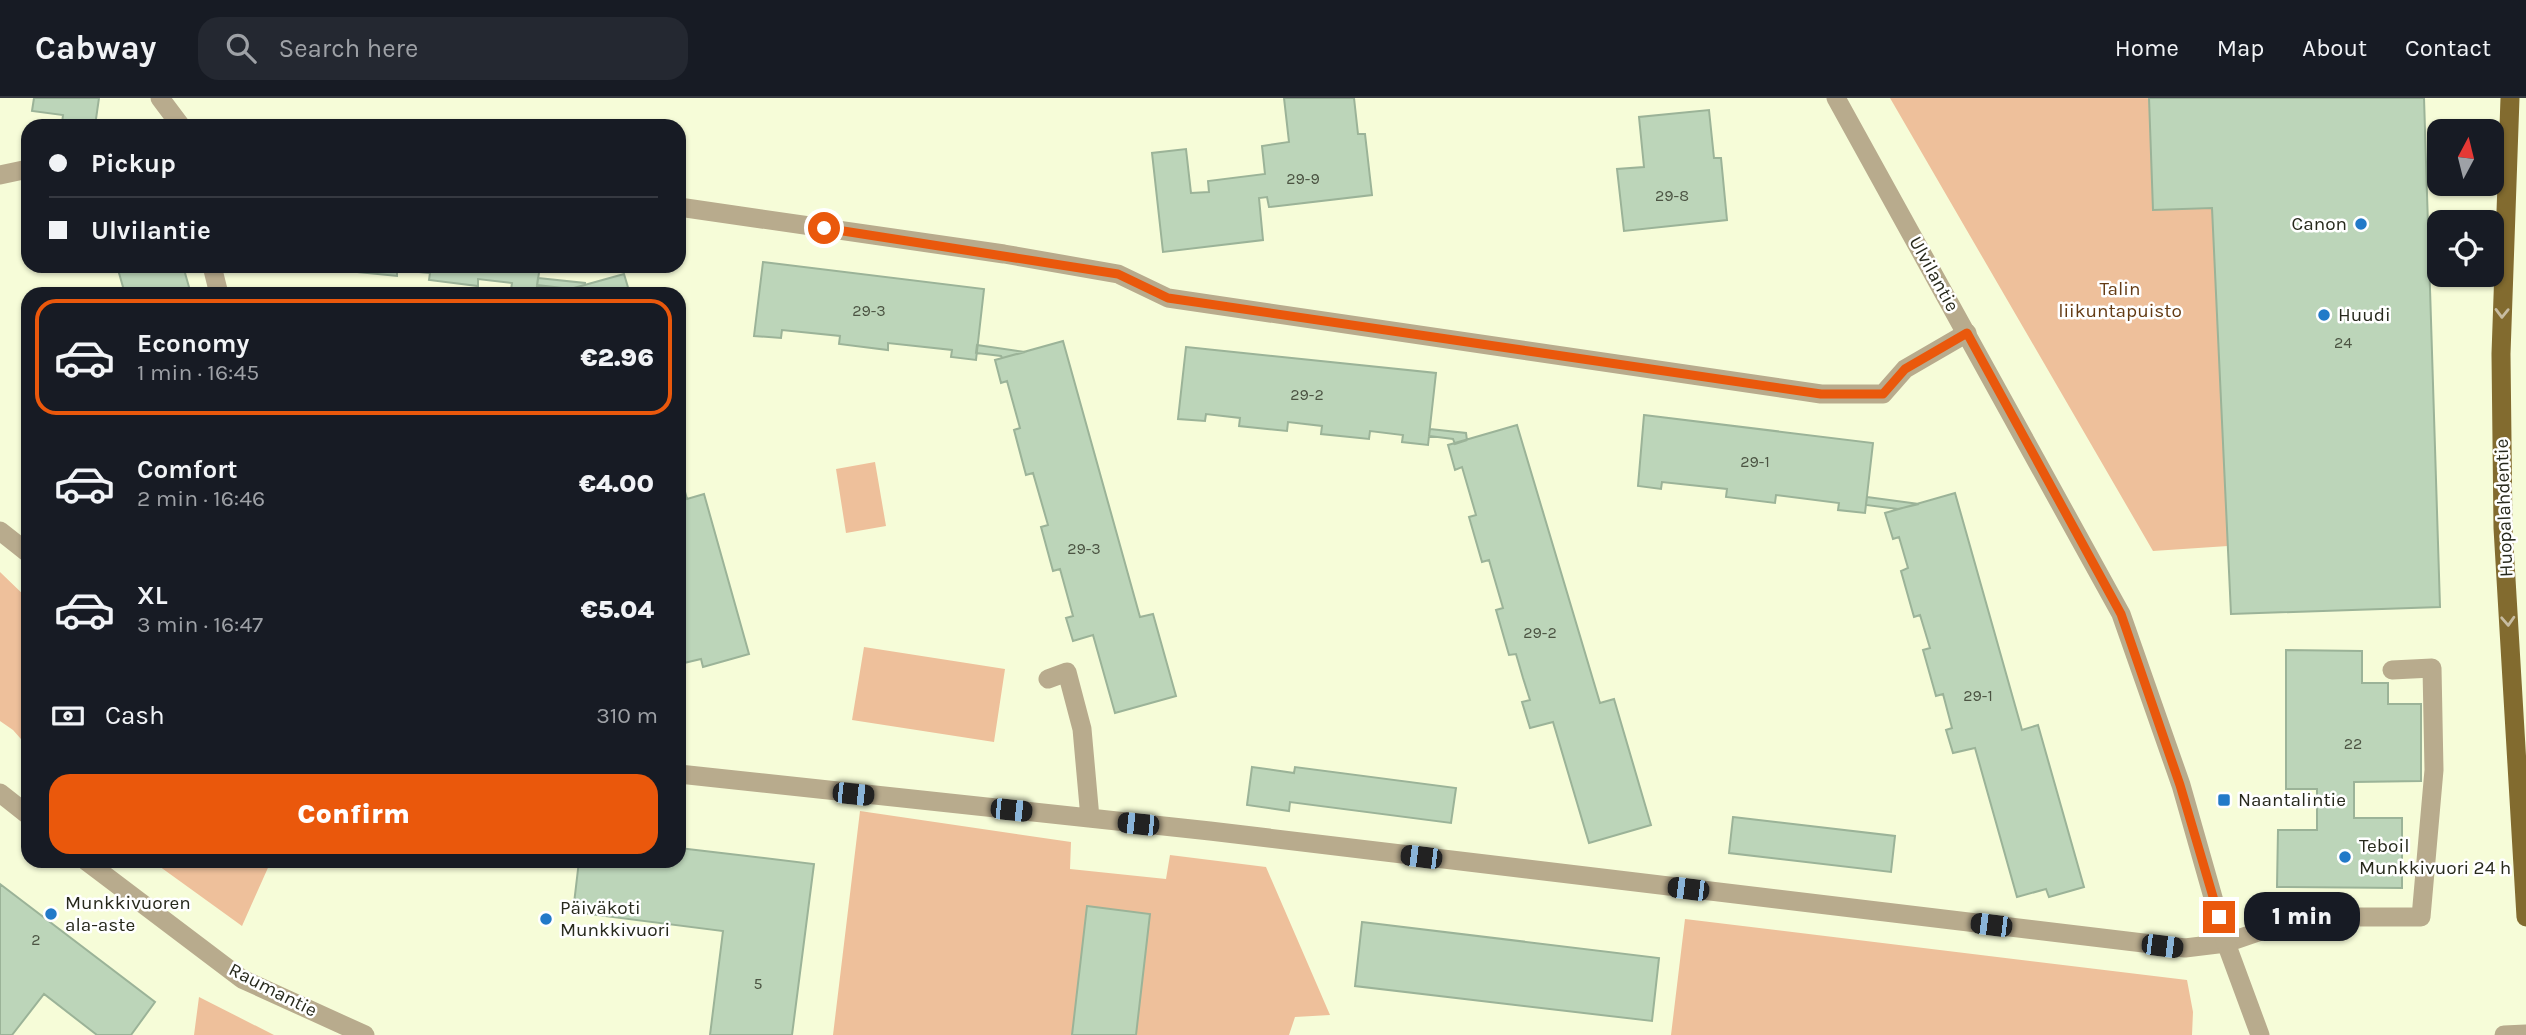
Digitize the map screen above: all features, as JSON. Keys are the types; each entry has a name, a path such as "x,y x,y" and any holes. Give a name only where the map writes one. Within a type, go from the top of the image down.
{"main road":[{"name":"Huopalahdentie","path":"2510,98 2501,354 2503,528 2526,917"}],"street":[{"path":"160,98 176,119"},
{"name":"Ulvilantie","path":"1836,98 2121,614 2180,785 2226,943 2260,1035"},
{"path":"0,175 21,170"},
{"path":"686,208 1004,254 1118,274 1168,298 1821,394 1883,394 1905,369 1967,333"},
{"path":"0,531 21,548"},
{"path":"686,775 1090,818 2185,948 2226,943 2302,917 2421,917 2434,770 2432,668 2392,670"},
{"path":"1048,678 1067,672 1082,729 1090,818"},
{"path":"0,793 21,810"},
{"name":"Raumantie","path":"95,868 243,979 365,1035"},
{"path":"2504,1035 2526,1034"}],"green space":[{"name":"Talin liikuntapuisto","path":"1890,98 2149,98 2153,209 2212,208 2228,546 2153,551"},
{"path":"875,462 886,526 846,533 836,469"},
{"path":"0,572 21,592 21,739 0,721"},
{"path":"864,647 1005,669 994,742 852,720"},
{"path":"860,811 1071,842 1070,869 1166,879 1170,855 1266,867 1330,1015 1295,1017 1289,1035 833,1035"},
{"path":"162,868 268,868 242,926"},
{"path":"1685,919 2187,980 2193,1012 2192,1035 1671,1035"},
{"path":"199,997 274,1035 194,1035"}],"building":[{"path":"34,98 99,98 96,119 62,119 63,115 32,111"},
{"path":"1284,98 1354,98 1358,134 1365,134 1372,195 1269,207 1267,197 1259,198 1263,240 1163,252 1152,153 1186,149 1191,193 1209,192 1208,181 1265,174 1262,146 1289,142"},
{"name":"Huudi","path":"2149,98 2424,98 2427,287 2430,287 2440,607 2231,614 2212,208 2153,210"},
{"path":"1709,110 1714,158 1721,158 1727,220 1624,231 1617,169 1644,167 1639,117"},
{"path":"763,262 984,289 976,360 951,357 952,350 888,343 888,350 839,344 840,336 782,330 781,338 754,336"},
{"path":"119,273 185,273 189,287 123,287"},
{"path":"368,273 397,273 397,276"},
{"path":"430,273 539,273 537,287 511,287 512,283 478,279 478,286 429,280"},
{"path":"624,274 628,287 577,287"},
{"path":"538,278 585,283 578,287 537,285"},
{"path":"1063,341 1140,617 1153,614 1176,696 1115,713 1093,635 1073,641 1066,618 1073,616 1060,569 1053,571 1041,527 1048,525 1033,473 1026,475 1014,430 1020,428 1007,381 1001,383 995,360"},
{"path":"977,345 1025,352 1002,358 976,353"},
{"path":"1186,347 1436,373 1428,445 1402,442 1403,435 1370,431 1369,439 1321,434 1322,426 1288,422 1287,431 1239,426 1240,418 1206,414 1205,421 1178,419"},
{"path":"1644,415 1873,443 1865,513 1838,510 1839,503 1776,495 1775,503 1726,497 1727,489 1662,482 1661,489 1638,486"},
{"path":"1517,425 1600,703 1614,699 1651,825 1589,843 1553,722 1530,728 1522,702 1530,700 1516,654 1509,655 1496,610 1503,608 1489,560 1482,562 1469,517 1476,515 1462,467 1455,470 1448,445"},
{"path":"1430,429 1466,433 1467,440 1455,444 1453,439 1429,436"},
{"path":"1955,493 2022,730 2038,725 2084,887 2049,897 2046,889 2017,897 1975,748 1953,753 1946,730 1952,728 1943,694 1936,696 1923,650 1930,648 1920,615 1914,617 1901,571 1908,568 1899,537 1893,539 1885,513"},
{"path":"704,494 749,654 703,667 701,659 686,663 686,495 687,499"},
{"path":"1867,497 1919,504 1898,509 1866,505"},
{"path":"2286,650 2362,651 2362,683 2388,683 2388,704 2421,704 2421,781 2354,782 2354,818 2402,818 2402,888 2277,887 2278,830 2317,830 2317,789 2286,789"},
{"path":"1252,767 1294,773 1295,767 1456,788 1451,823 1290,802 1289,811 1247,805"},
{"path":"1733,817 1895,836 1891,872 1729,853"},
{"path":"686,849 814,864 792,1035 710,1035 723,931 573,912 578,868 686,868"},
{"path":"0,884 155,1002 131,1035 97,1035 44,994 12,1035 0,1035"},
{"path":"1087,906 1150,914 1136,1035 1072,1035"},
{"path":"1362,922 1659,958 1652,1021 1355,986"}],"place":[{"name":"Canon","path":"2361,224"},
{"name":"Huudi","path":"2324,315"},
{"name":"Naantalintie","path":"2224,800"},
{"name":"Teboil Munkkivuori 24 h","path":"2345,857"},
{"name":"Munkkivuoren ala-aste","path":"51,914"},
{"name":"Päiväkoti Munkkivuori","path":"546,919"}],"route":[{"path":"824,228 1004,254 1118,274 1168,298 1821,394 1883,394 1905,369 1967,333 2121,614 2180,785 2219,917"}]}
